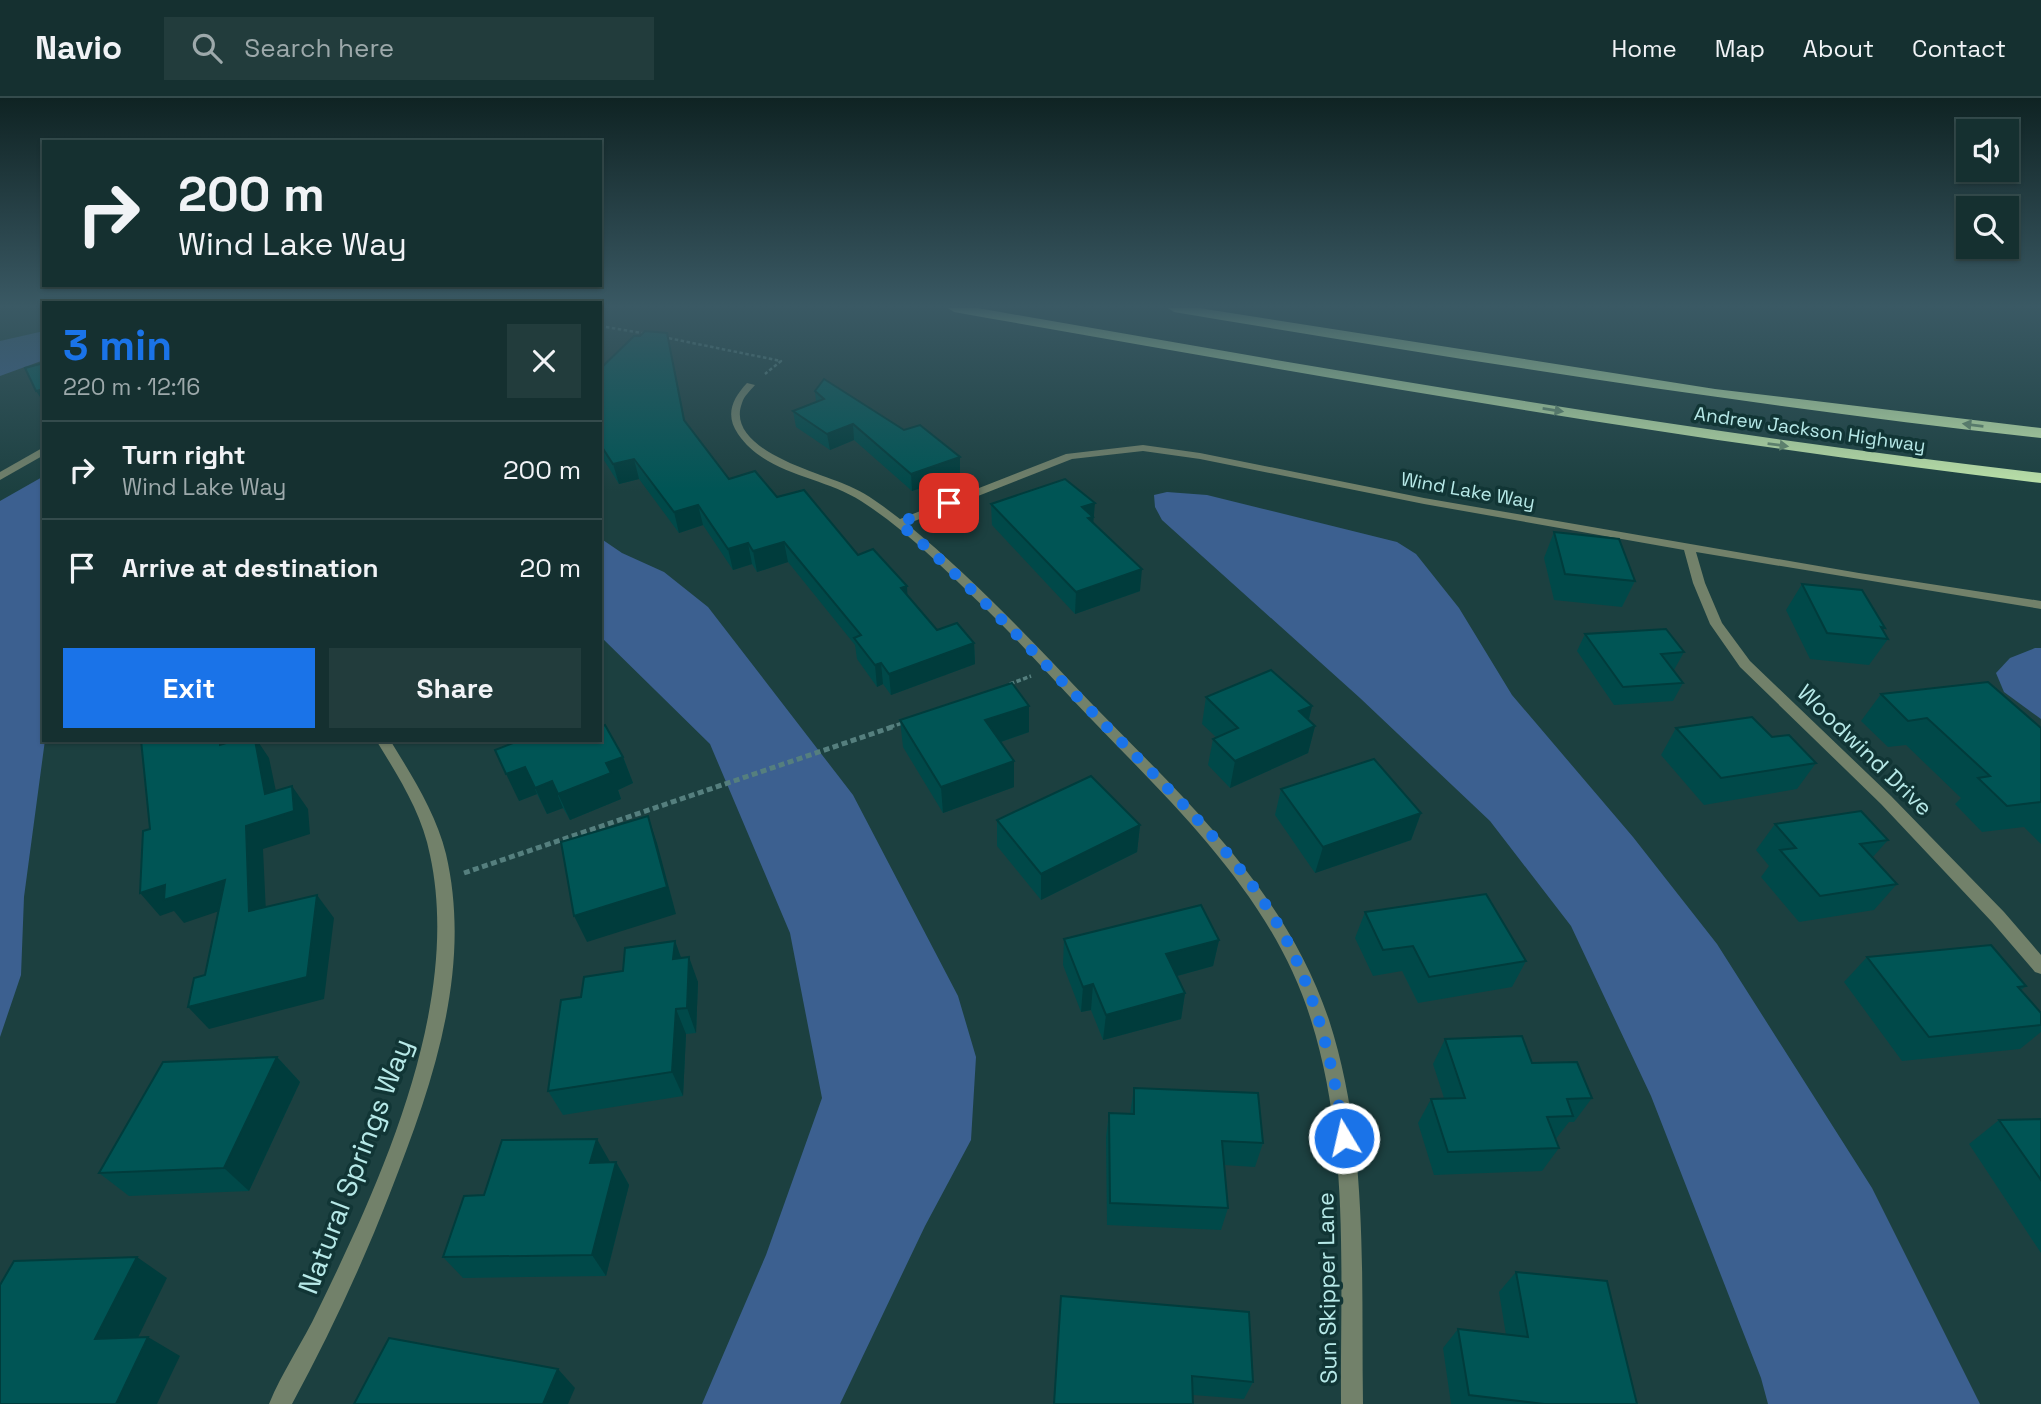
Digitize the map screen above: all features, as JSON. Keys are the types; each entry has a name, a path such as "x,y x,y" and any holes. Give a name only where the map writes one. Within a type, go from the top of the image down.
{"highway":[{"name":"Andrew Jackson Highway","path":"1307,369 1746,440 2041,479"},
{"name":"Andrew Jackson Highway","path":"1542,369 1730,396 2041,433"}],"street":[{"name":"Sun Skipper Lane","path":"750,385 733,409 739,427 752,444 778,461 859,495 899,523 1000,616 1186,808 1245,877 1293,953 1311,995 1329,1055 1344,1138 1352,1404"},
{"name":"Wind Lake Way","path":"899,523 1070,456 1143,448 1200,456 1424,501 2041,605"},
{"path":"0,477 42,451"},
{"name":"Woodwind Drive","path":"1689,546 1699,583 1716,624 1745,664 1895,809 1990,908 2041,967"},
{"name":"Natural Springs Way","path":"280,1404 310,1351 363,1238 427,1067 444,986 447,940 443,880 429,825 384,742"}],"path":[{"path":"750,385 770,369"},
{"path":"999,688 1050,669"},
{"path":"443,880 911,721"}],"water":[{"path":"0,369 19,369 0,376"},
{"path":"42,477 42,742 45,742 24,897 21,975 0,1037 0,501"},
{"path":"1167,492 1207,495 1397,542 1416,554 1459,608 1512,695 1633,837 1717,944 1872,1188 1980,1404 1768,1404 1761,1378 1651,1096 1571,926 1490,821 1360,698 1162,520 1155,507 1154,495"},
{"path":"602,539 622,553 664,572 708,607 853,795 958,996 976,1057 971,1140 925,1226 840,1404 702,1404 766,1255 822,1098 790,933 710,744 602,638"},
{"path":"2041,648 2041,719 2004,692 1996,673 2010,658"}],"building":[{"path":"25,369 42,369 42,390 36,391"},
{"path":"602,369 674,369 684,420 729,479 755,471 777,497 804,490 858,555 873,549 907,586 901,588 937,630 957,623 974,643 889,674 881,663 875,665 854,638 861,635 784,542 753,551 748,543 728,549 698,505 674,512 634,459 613,464 602,447"},
{"path":"824,379 904,430 920,425 960,457 911,474 853,424 827,434 793,411 824,399 815,391"},
{"path":"1065,479 1095,503 1082,507 1093,517 1088,518 1142,569 1076,592 991,504"},
{"path":"1554,532 1619,539 1635,581 1565,574"},
{"path":"1802,584 1862,590 1885,628 1881,627 1888,639 1827,633"},
{"path":"1666,629 1684,652 1661,654 1683,683 1623,687 1585,634"},
{"path":"1271,670 1312,706 1299,711 1315,726 1235,761 1213,739 1238,728 1206,697"},
{"path":"1988,682 2041,728 2041,802 2007,806 1978,778 1990,776 1927,718 1908,721 1881,694"},
{"path":"1012,683 1029,706 985,720 1014,761 941,787 900,720"},
{"path":"1752,717 1772,737 1789,735 1816,763 1721,778 1676,728"},
{"path":"605,725 623,757 606,763 611,773 558,794 552,781 535,788 525,767 506,774 495,750 516,742 602,742 602,726"},
{"path":"141,742 220,742 220,745 230,742 255,742 265,794 292,786 294,811 246,826 249,911 317,895 307,977 188,1007 194,978 205,975 225,880 164,900 165,885 140,893 143,831 150,829"},
{"path":"1374,759 1421,813 1323,847 1281,789"},
{"path":"1091,776 1140,825 1041,874 997,820"},
{"path":"1861,811 1888,840 1860,844 1897,884 1820,896 1780,850 1796,848 1775,824"},
{"path":"648,816 667,887 574,916 561,842"},
{"path":"1486,894 1526,961 1429,977 1413,946 1383,950 1365,912"},
{"path":"1201,905 1219,940 1166,954 1185,993 1106,1015 1093,984 1083,987 1064,939"},
{"path":"675,941 673,959 689,957 687,1008 676,1009 672,1072 548,1091 561,1000 581,997 584,977 623,971 625,948"},
{"path":"1991,945 2026,986 2018,987 2041,1013 2041,1025 1929,1037 1867,957"},
{"path":"1522,1036 1532,1063 1577,1062 1592,1098 1567,1099 1573,1116 1547,1117 1559,1148 1448,1152 1431,1099 1465,1098 1445,1039"},
{"path":"277,1057 224,1168 99,1173 163,1062"},
{"path":"1134,1088 1258,1093 1263,1143 1222,1141 1228,1208 1110,1203 1109,1113 1134,1114"},
{"path":"2041,1119 2041,1180 1999,1120"},
{"path":"597,1139 590,1163 616,1162 592,1255 443,1257 464,1196 484,1195 502,1140"},
{"path":"137,1257 95,1339 148,1337 116,1404 0,1404 0,1285 14,1261"},
{"path":"1516,1272 1607,1281 1637,1404 1544,1404 1469,1395 1458,1329 1528,1337"},
{"path":"1061,1296 1249,1312 1253,1382 1192,1376 1193,1404 1054,1404"},
{"path":"389,1338 558,1369 543,1404 354,1404"}],"route":[{"path":"949,503 899,523 1000,616 1186,808 1245,877 1268,911 1293,953 1320,1021 1338,1098 1344,1138"}]}
